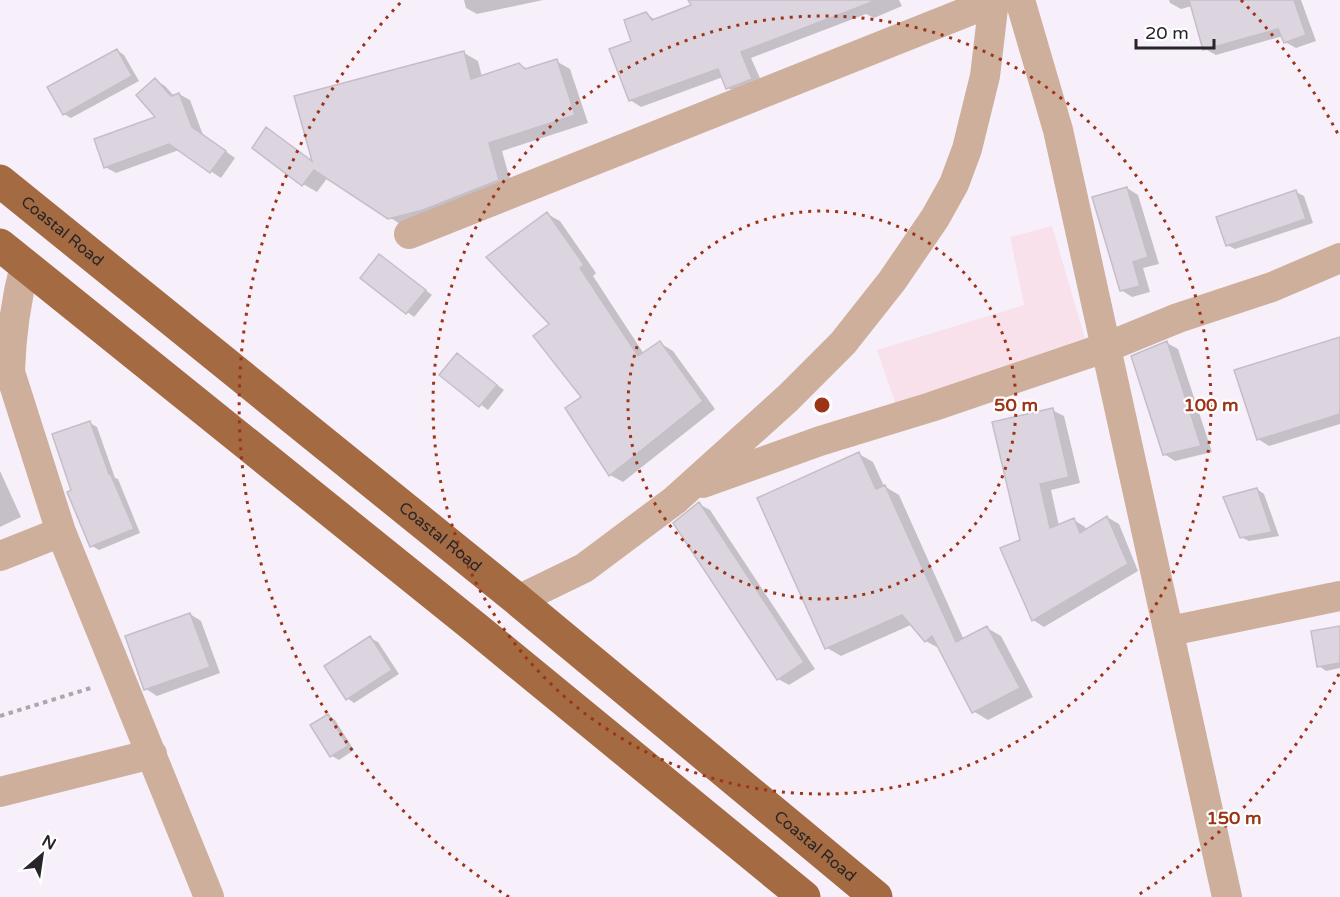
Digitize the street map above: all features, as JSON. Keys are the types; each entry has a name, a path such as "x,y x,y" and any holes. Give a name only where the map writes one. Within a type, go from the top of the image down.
{"highway":[{"name":"Coastal Road","path":"0,182 518,600 876,897"},
{"path":"0,245 477,629 804,897"}],"street":[{"path":"409,234 1003,0"},
{"path":"1003,0 1058,130 1227,897"},
{"path":"518,600 584,568 689,488 788,398 843,343 892,281 935,218 954,184 967,149 1003,0"},
{"path":"689,488 820,441 931,407 1107,347 1178,318 1272,287 1340,258"},
{"path":"25,265 17,297 10,372 61,532 209,897"},
{"path":"0,556 61,532"},
{"path":"1170,631 1340,596"},
{"path":"0,792 152,754"}],"path":[{"path":"0,716 122,678"}],"shaded area":[{"path":"1052,226 1085,338 896,405 877,350 1024,305 1010,237"}],"building":[{"path":"688,0 872,0 872,2 741,52 752,79 726,89 718,69 629,101 609,49 631,41 624,20 646,12 652,20 691,5"},
{"path":"1189,0 1294,0 1306,35 1284,43 1278,29 1203,50"},
{"path":"117,49 132,76 63,115 47,87"},
{"path":"464,51 471,79 519,63 525,69 557,59 575,115 489,143 499,180 423,210 388,219 314,170 302,186 252,148 266,127 312,161 294,96"},
{"path":"155,78 171,96 179,93 192,127 226,151 210,173 169,144 104,168 94,139 155,117 136,95"},
{"path":"1127,187 1148,257 1133,262 1140,286 1120,291 1092,197"},
{"path":"1296,190 1306,219 1226,246 1216,217"},
{"path":"547,212 584,265 580,268 638,356 660,341 703,401 609,476 565,408 581,397 533,336 549,324 486,257"},
{"path":"379,254 426,290 406,314 360,278"},
{"path":"1340,337 1340,414 1257,440 1234,370"},
{"path":"1167,341 1201,446 1163,455 1131,356"},
{"path":"457,353 497,385 479,407 439,375"},
{"path":"1053,408 1069,477 1040,484 1050,528 1074,518 1080,533 1107,516 1128,564 1032,621 1000,548 1020,540 992,422"},
{"path":"90,421 109,474 134,529 90,547 67,492 71,490 52,434"},
{"path":"859,452 876,489 885,485 956,642 987,626 1020,688 972,713 932,636 925,642 902,615 825,649 757,498"},
{"path":"1257,488 1272,532 1240,538 1223,497"},
{"path":"699,502 804,662 777,680 673,523"},
{"path":"190,613 210,667 144,690 125,636"},
{"path":"1340,626 1340,663 1317,667 1311,631"},
{"path":"370,636 392,670 346,700 324,666"},
{"path":"328,714 348,746 330,757 310,725"}]}
